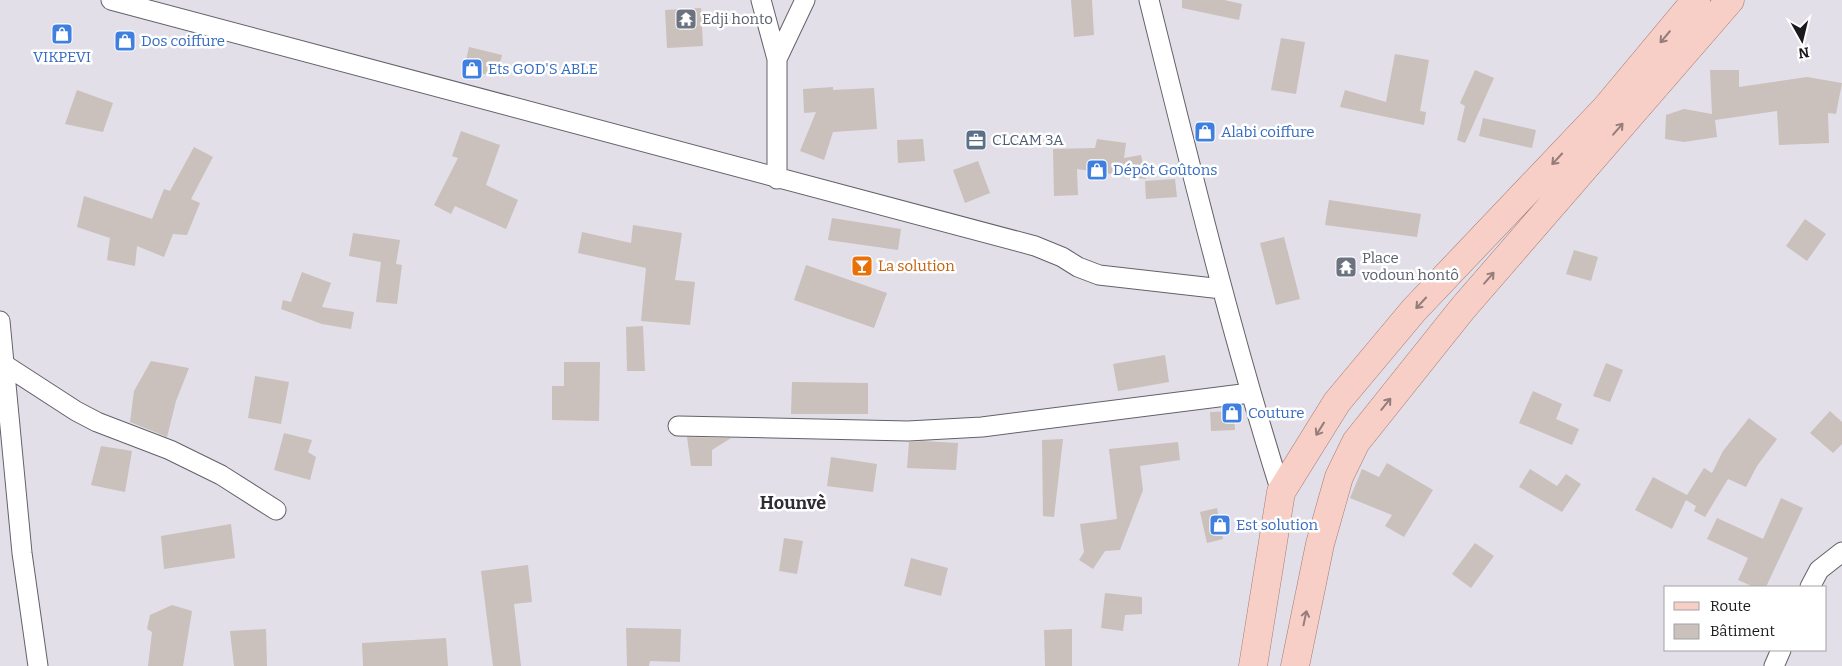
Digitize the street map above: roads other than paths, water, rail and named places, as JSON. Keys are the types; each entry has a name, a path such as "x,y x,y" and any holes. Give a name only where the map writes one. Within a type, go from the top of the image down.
{"main road":[{"path":"1253,666 1281,492 1337,402 1414,310 1606,108 1696,0"},
{"path":"1295,666 1320,544 1339,477 1356,442 1463,308 1730,0"}],"street":[{"path":"111,0 525,108 776,179 1035,246 1099,275 1222,288"},
{"path":"761,0 777,60 776,179"},
{"path":"777,60 805,0"},
{"path":"1149,0 1250,393 1281,492"},
{"path":"0,321 22,553 38,666"},
{"path":"5,365 76,411 97,422 170,450 221,475 276,510"},
{"path":"678,426 908,431 982,427 1250,393"},
{"path":"1811,586 1819,570 1842,552"},
{"path":"1774,666 1781,651"}],"place":[{"name":"Edji honto","path":"686,19"},
{"name":"VIKPEVI","path":"62,34"},
{"name":"Dos coiffure","path":"125,41"},
{"name":"Ets GOD'S ABLE","path":"472,69"},
{"name":"Alabi coiffure","path":"1205,132"},
{"name":"CLCAM 3A","path":"976,140"},
{"name":"Dépôt Goûtons","path":"1097,170"},
{"name":"La solution","path":"862,266"},
{"name":"Place vodoun hontô","path":"1346,267"},
{"name":"Couture","path":"1232,413"},
{"name":"Est solution","path":"1220,525"}],"district":[{"name":"Hounvè","path":"793,503"}]}
